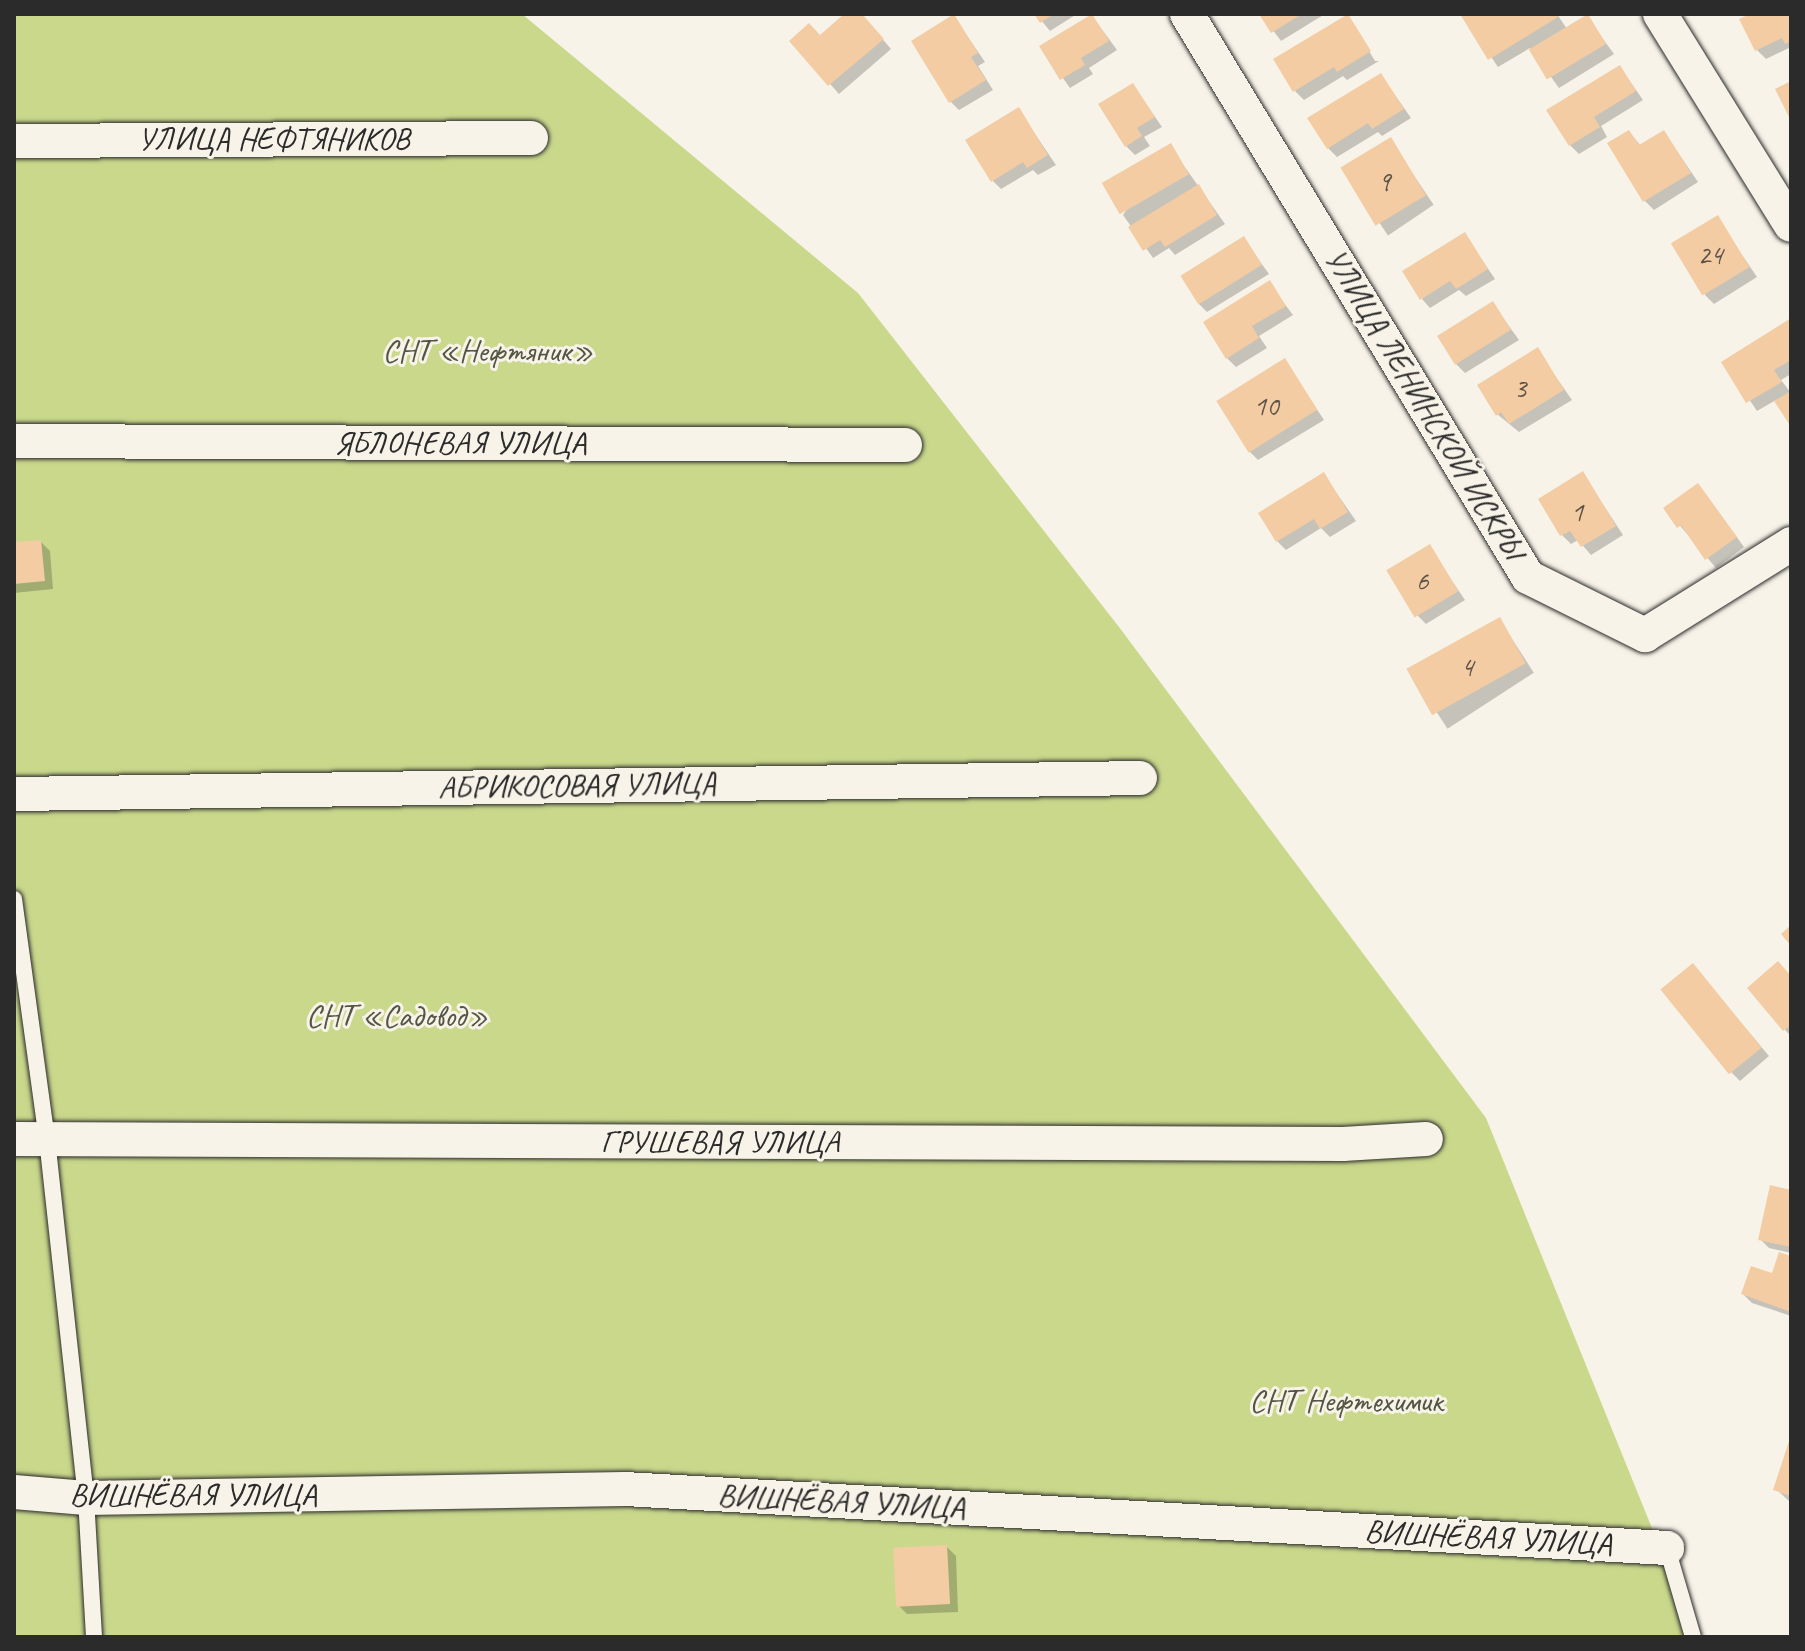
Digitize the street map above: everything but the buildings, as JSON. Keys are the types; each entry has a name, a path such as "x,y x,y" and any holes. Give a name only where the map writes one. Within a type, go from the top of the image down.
{"street":[{"name":"УЛИЦА ЛЕНИНСКОЙ ИСКРЫ","path":"1187,14 1528,577 1645,635 1791,544"},
{"path":"1660,14 1791,225"},
{"name":"УЛИЦА НЕФТЯНИКОВ","path":"14,141 531,138"},
{"name":"ЯБЛОНЕВАЯ УЛИЦА","path":"14,441 905,445"},
{"name":"АБРИКОСОВАЯ УЛИЦА","path":"14,794 1140,778"},
{"name":"ГРУШЕВАЯ УЛИЦА","path":"30,1139 1343,1144 1426,1139"},
{"name":"ВИШНЁВАЯ УЛИЦА","path":"14,1492 86,1498 625,1489 1667,1548"}],"lane":[{"path":"14,899 30,1139 86,1498 94,1637"},
{"path":"1667,1548 1693,1637"}],"green space":[{"path":"14,14 522,14 858,293 1119,627 1486,1118 1696,1637 14,1637"}],"park label":[{"name":"СНТ «Нефтяник»","path":"488,351"},
{"name":"СНТ «Садовод»","path":"397,1016"},
{"name":"СНТ Нефтехимик","path":"1346,1401"}]}
